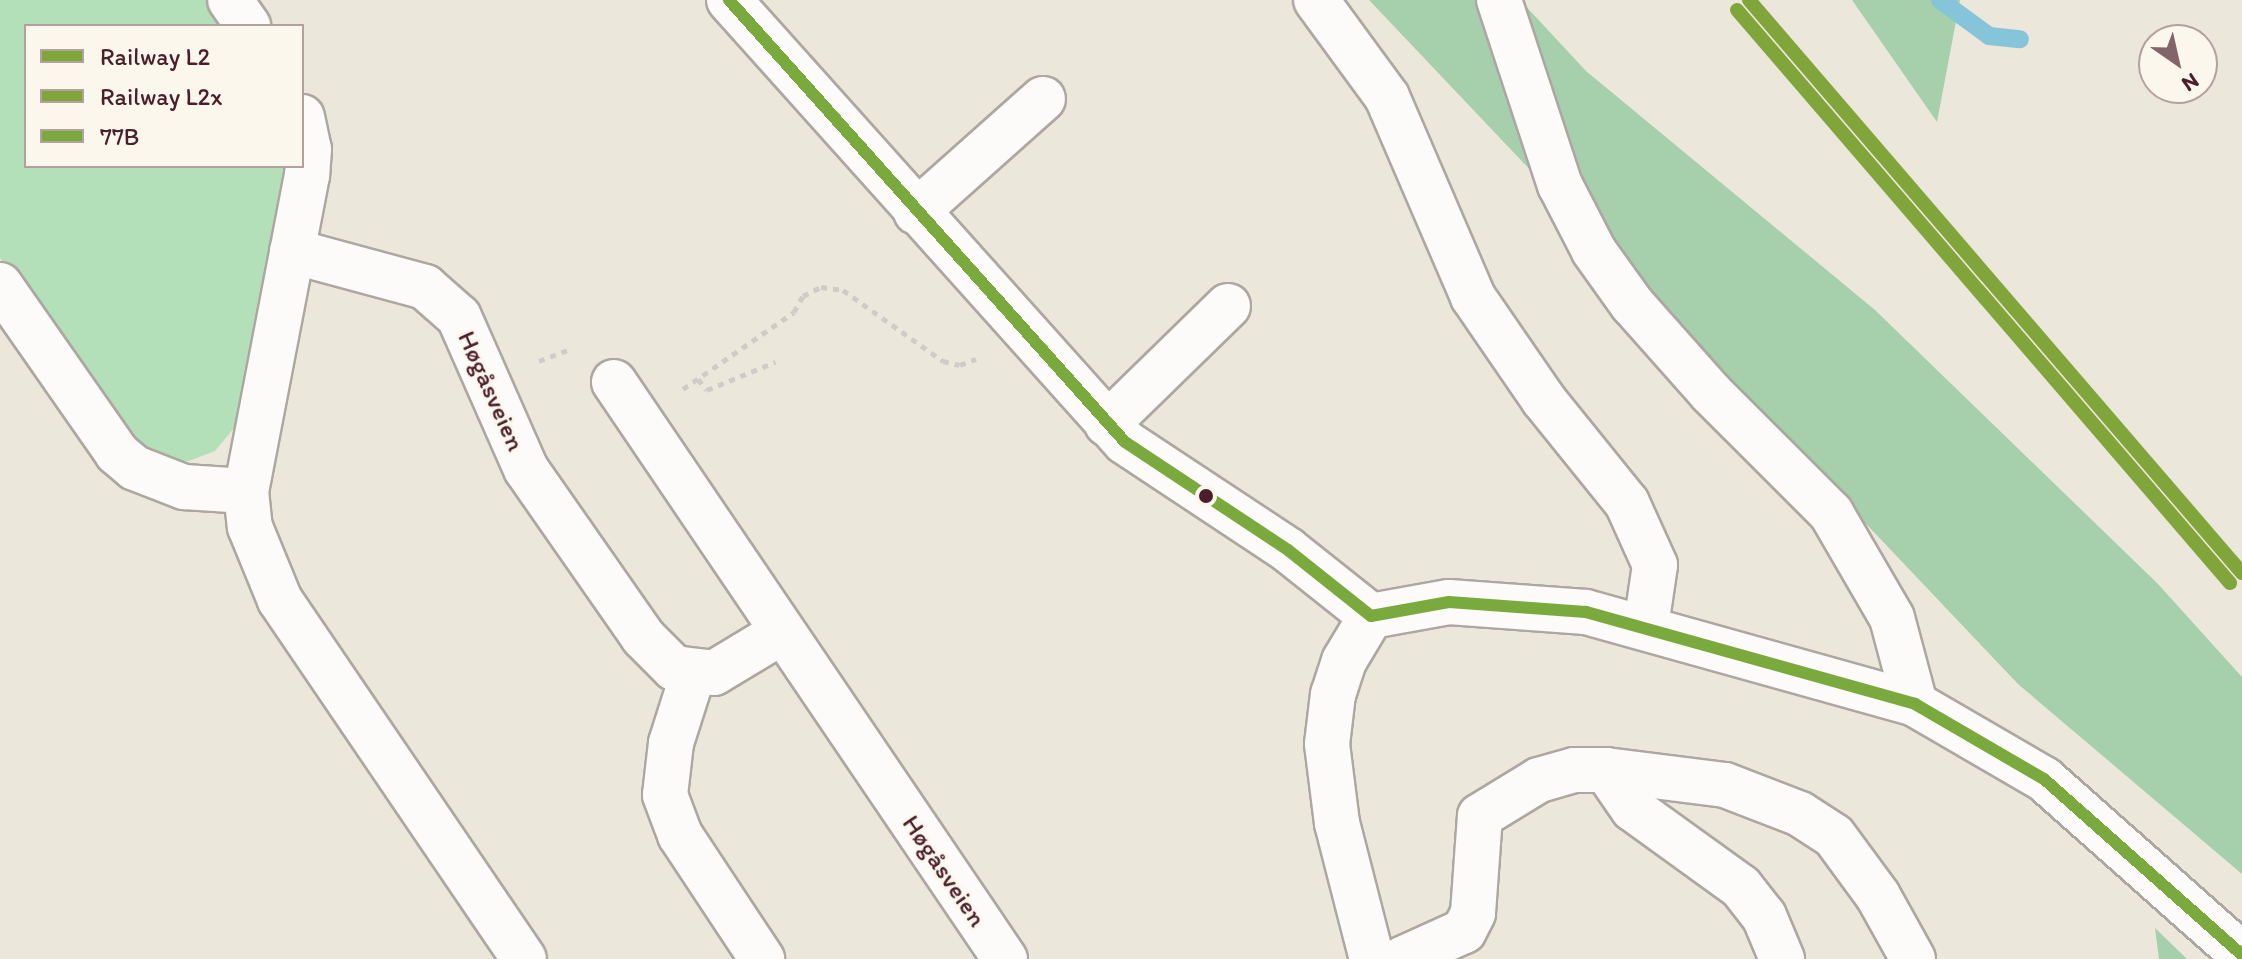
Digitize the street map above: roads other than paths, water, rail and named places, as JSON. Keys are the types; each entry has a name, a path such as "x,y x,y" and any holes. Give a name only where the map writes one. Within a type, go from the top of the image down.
{"street":[{"path":"230,0 247,24"},
{"path":"729,0 1107,424 1168,475 1288,550 1371,616 1449,602 1515,604 1646,626 1915,704 2044,779 2242,955"},
{"path":"1316,0 1387,97 1473,297 1543,399 1627,503 1655,565 1646,626"},
{"path":"1499,0 1560,185 1594,251 1632,304 1711,393 1831,513 1892,618 1915,704"},
{"path":"916,212 1043,99"},
{"path":"304,132 308,162 246,491 260,559 280,600 524,959"},
{"name":"Høgåsveien","path":"292,251 425,287 459,317 514,447 545,499 659,657 693,674"},
{"path":"0,285 102,436 135,468 184,487 246,491"},
{"path":"1107,424 1228,306"},
{"name":"Høgåsveien","path":"614,382 1005,959"},
{"path":"1371,616 1344,661 1333,694 1327,744 1337,823 1372,959"},
{"path":"762,959 680,835 665,795 671,743 693,674 714,673 782,632"},
{"path":"1402,959 1464,931 1473,913 1480,816 1539,780 1574,770 1606,770 1725,785 1800,814 1834,836 1878,896 1913,959"},
{"path":"1606,770 1633,809 1741,887 1764,916 1782,959"}],"waterway":[{"path":"1940,0 1989,36 2020,39"}],"rail line":[{"name":"L2","path":"1749,0 2242,573"},
{"name":"L2x","path":"1737,10 2230,583"}]}
